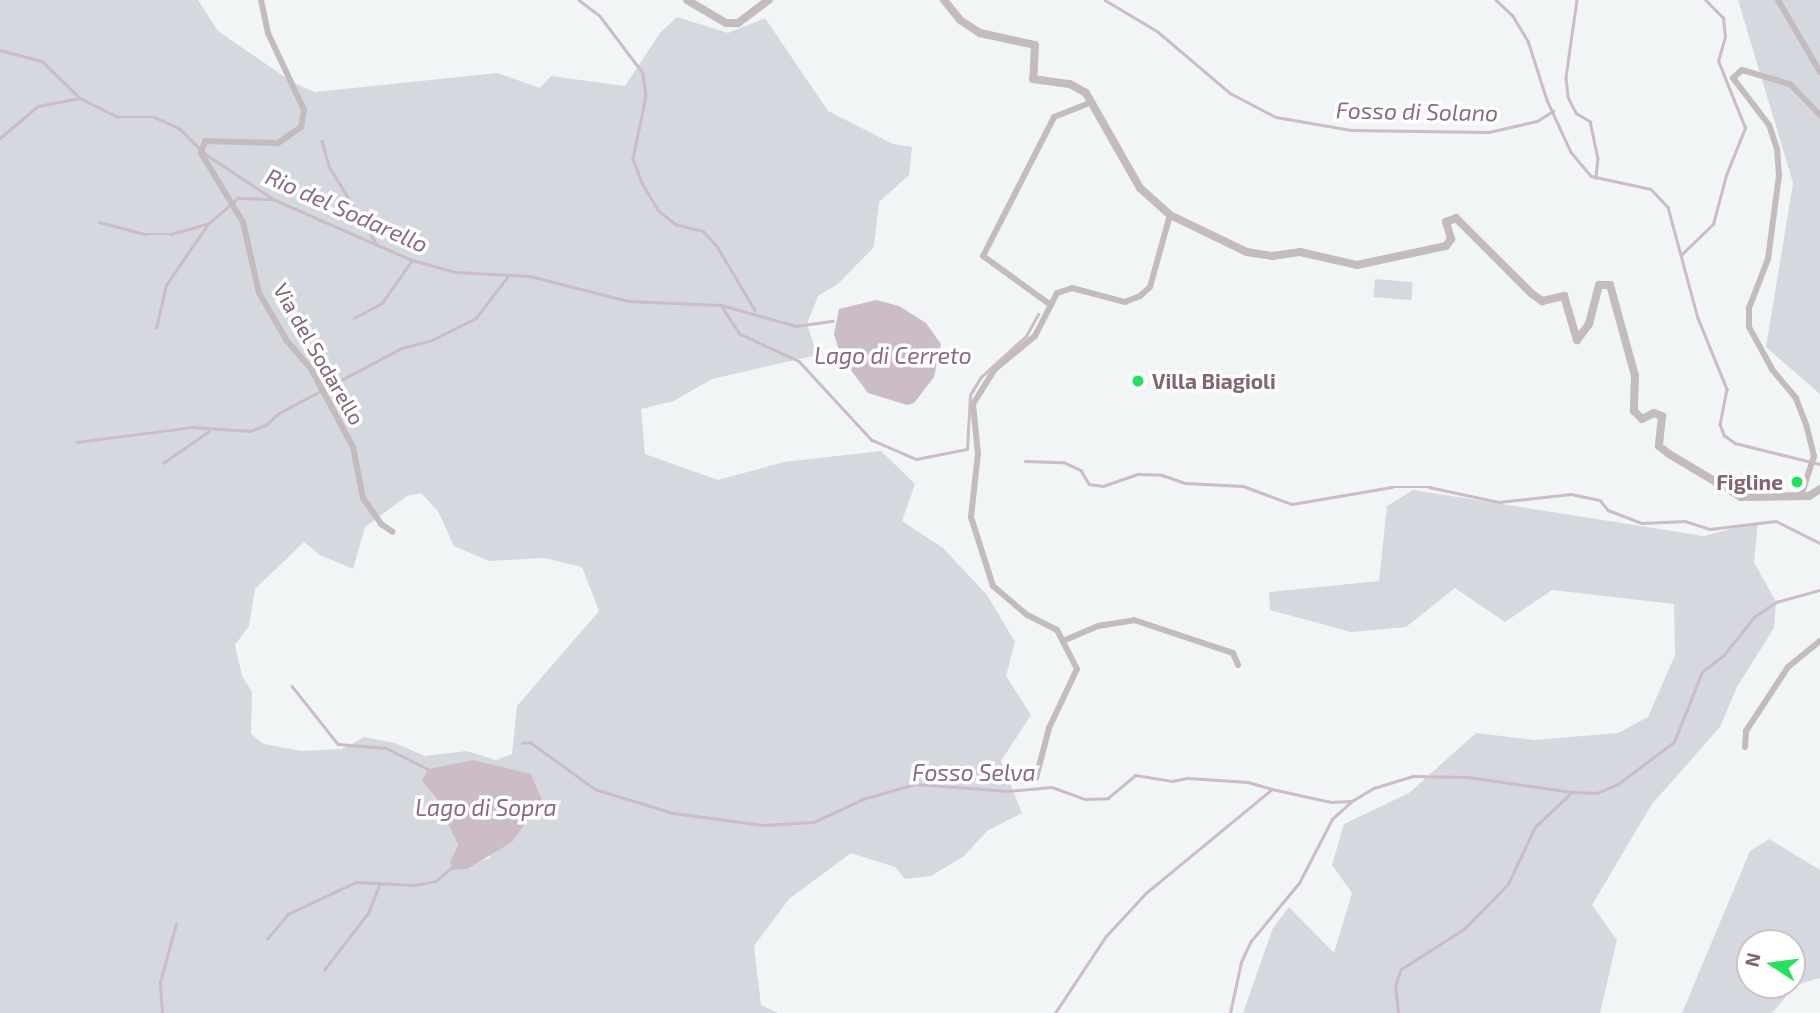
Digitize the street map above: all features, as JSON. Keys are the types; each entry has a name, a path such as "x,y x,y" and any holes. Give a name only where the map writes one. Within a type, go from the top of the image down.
{"street":[{"name":"Via del Sodarello","path":"261,0 268,33 304,119 291,137 278,143 205,141 201,153 243,222 259,293 326,396 353,447 363,498 381,524 393,532"},
{"path":"687,0 726,23 738,23 769,0"},
{"path":"944,0 960,20 980,33 1035,45 1033,79 1070,84 1086,93 1140,188 1170,215 1247,252 1272,256 1300,252 1357,265 1446,246 1451,239 1446,222 1456,218 1531,293 1542,300 1564,296 1577,340 1589,324 1599,285 1610,285 1634,376 1634,411 1642,419 1654,413 1662,416 1659,446 1741,497 1801,496 1820,489"},
{"path":"1778,0 1820,72"},
{"path":"1801,496 1803,480 1812,468 1814,456 1796,398 1772,369 1749,327 1749,308 1768,259 1777,149 1769,125 1733,78 1742,70 1790,84 1820,115"},
{"path":"1048,303 983,257 1054,117 1092,102"},
{"path":"1036,778 1049,728 1077,669 1065,639 993,586 971,517 978,454 973,404 994,370 1035,336 1048,303 1057,293 1072,288 1117,301 1140,296 1150,287 1170,215"},
{"path":"1812,468 1820,471"},
{"path":"1065,639 1098,626 1134,620 1233,653 1238,665"},
{"path":"1745,747 1746,731 1788,667 1820,641"}],"shaded area":[{"path":"0,0 198,0 218,31 292,82 315,92 497,73 540,88 551,76 625,86 660,33 677,17 728,33 765,18 828,111 893,144 912,147 909,175 879,202 874,247 838,284 818,296 807,324 817,355 712,379 674,401 641,409 645,454 718,480 784,462 881,451 915,484 902,521 943,548 987,595 1015,642 1006,676 1031,715 1001,761 1022,813 987,831 964,856 931,876 905,879 895,867 851,853 789,899 754,946 761,1005 778,1013 0,1013","holes":["421,493 438,511 454,546 489,561 544,558 582,567 599,611 517,706 512,754 496,760 467,751 425,756 395,743 364,737 342,749 301,751 264,744 251,734 252,692 242,676 235,645 249,626 255,589 304,542 320,555 353,569 365,527 407,496","473,760 495,766 490,858 453,870 451,863 458,845 435,796 456,765"]},
{"path":"1738,0 1820,0 1820,394 1766,347 1793,183"},
{"path":"1375,279 1413,282 1411,300 1373,297"},
{"path":"1413,490 1704,536 1758,522 1754,562 1776,602 1774,628 1737,687 1720,727 1652,804 1592,905 1617,940 1600,1013 1243,1013 1273,928 1289,907 1334,953 1352,893 1332,865 1344,824 1409,793 1476,733 1534,740 1618,733 1648,717 1675,655 1674,604 1552,590 1505,622 1455,588 1406,627 1351,632 1270,610 1269,592 1379,581 1387,506"},
{"path":"1769,839 1820,870 1820,978 1806,982 1806,929 1736,929 1736,999 1784,999 1772,1013 1682,1013 1750,851"}],"water":[{"name":"Lago di Cerreto","path":"876,300 899,306 926,323 941,344 934,377 914,403 907,405 868,393 841,357 834,334 839,309"},
{"name":"Lago di Sopra","path":"473,760 531,774 542,800 512,842 467,869 453,870 450,862 458,845 435,796 422,781 428,769"}],"waterway":[{"path":"579,0 600,16 643,73 646,96 633,159 642,183 658,210 675,224 703,231 717,246 755,310"},
{"name":"Fosso di Solano","path":"1105,0 1157,31 1230,93 1276,117 1351,130 1489,132 1537,121 1553,111"},
{"path":"1496,0 1513,16 1528,41 1547,100 1571,152 1591,176 1651,189 1668,207 1698,318 1727,389 1720,424 1724,435 1735,443 1820,464"},
{"path":"1577,0 1566,77 1568,97 1576,113 1590,121 1598,158 1596,178"},
{"path":"1681,255 1713,224 1726,175 1745,128 1718,61 1725,37 1723,18 1705,0"},
{"path":"0,50 42,61 78,96"},
{"name":"Rio del Sodarello","path":"0,138 38,106 80,98 118,117 154,117 179,128 204,153 275,200 412,260 456,272 530,276 628,301 721,305 796,326 833,321"},
{"path":"322,141 329,166 376,243"},
{"path":"156,328 166,285 208,224 238,198 272,199"},
{"path":"99,222 145,234 171,234 207,224"},
{"path":"354,318 382,303 412,260"},
{"name":"Rio del Sodarello","path":"77,442 193,427 250,431 266,425 279,413 402,348 432,340 476,318 508,276"},
{"path":"721,305 740,334 799,361 872,440 916,459 967,449 970,395 981,377 1026,336 1038,314"},
{"path":"163,463 209,431"},
{"path":"1025,461 1063,462 1081,470 1089,484 1103,486 1138,474 1162,475 1185,483 1243,486 1292,504 1392,487 1429,487 1499,502 1571,494 1600,500 1608,510 1642,523 1685,521 1710,529 1776,521 1820,543"},
{"name":"Fosso Selva","path":"1230,1013 1241,962 1251,941 1299,883 1332,819 1352,801 1374,788 1413,776 1468,777 1597,793 1618,784 1674,742 1702,672 1724,655 1754,617 1776,602 1820,590"},
{"path":"292,686 338,744 386,748 428,769"},
{"name":"Fosso Selva","path":"522,743 530,742 595,789 673,813 763,825 814,822 863,799 915,784 1008,791 1052,787 1085,799 1108,798 1135,775 1172,781 1188,778 1248,782 1272,789"},
{"name":"Fosso Selva","path":"1055,1013 1106,936 1146,893 1272,789 1331,802 1351,801"},
{"path":"1398,1013 1395,986 1401,969 1464,929 1508,884 1535,827 1572,792"},
{"path":"267,939 288,914 356,882 415,885 436,881 452,867"},
{"path":"324,970 368,913 380,883"},
{"path":"162,1013 160,982 176,924"}],"place":[{"name":"Villa Biagioli","path":"1138,381"},
{"name":"Figline","path":"1797,482"}]}
